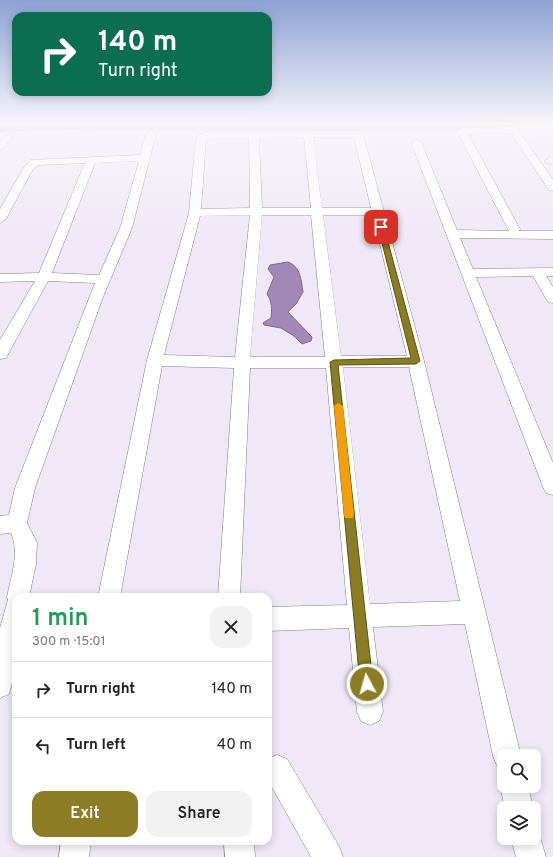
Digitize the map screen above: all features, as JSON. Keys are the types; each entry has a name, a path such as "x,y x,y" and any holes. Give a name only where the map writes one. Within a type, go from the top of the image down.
{"street":[{"path":"0,218 32,163"},
{"path":"0,354 44,277 90,163"},
{"path":"19,593 25,564 26,543 8,524 25,488 96,297 126,228 144,163"},
{"path":"110,593 155,360 196,213 200,163"},
{"path":"229,593 242,363 256,211 255,163"},
{"path":"311,163 334,362 370,712"},
{"path":"366,163 377,212 416,361 505,749"},
{"path":"424,163 553,487"},
{"path":"479,163 514,229"},
{"path":"536,163 553,188"},
{"path":"196,213 256,211 377,212"},
{"path":"452,234 553,235"},
{"path":"537,272 553,299"},
{"path":"468,273 553,272"},
{"path":"0,278 44,277 105,279"},
{"path":"155,360 242,363 416,361"},
{"path":"272,619 474,612"},
{"path":"0,685 12,627"},
{"path":"277,769 328,857"},
{"path":"74,857 76,845"},
{"path":"239,845 240,857"},
{"path":"528,845 531,857"}],"shaded area":[{"path":"288,262 296,267 298,271 303,292 296,304 288,312 312,337 311,341 302,344 294,336 281,328 264,325 263,323 271,318 271,302 267,294 274,277 268,269 270,265"}],"slow traffic":[{"path":"338,406 349,515"}],"route":[{"path":"367,684 334,362 416,361 381,227"}]}
